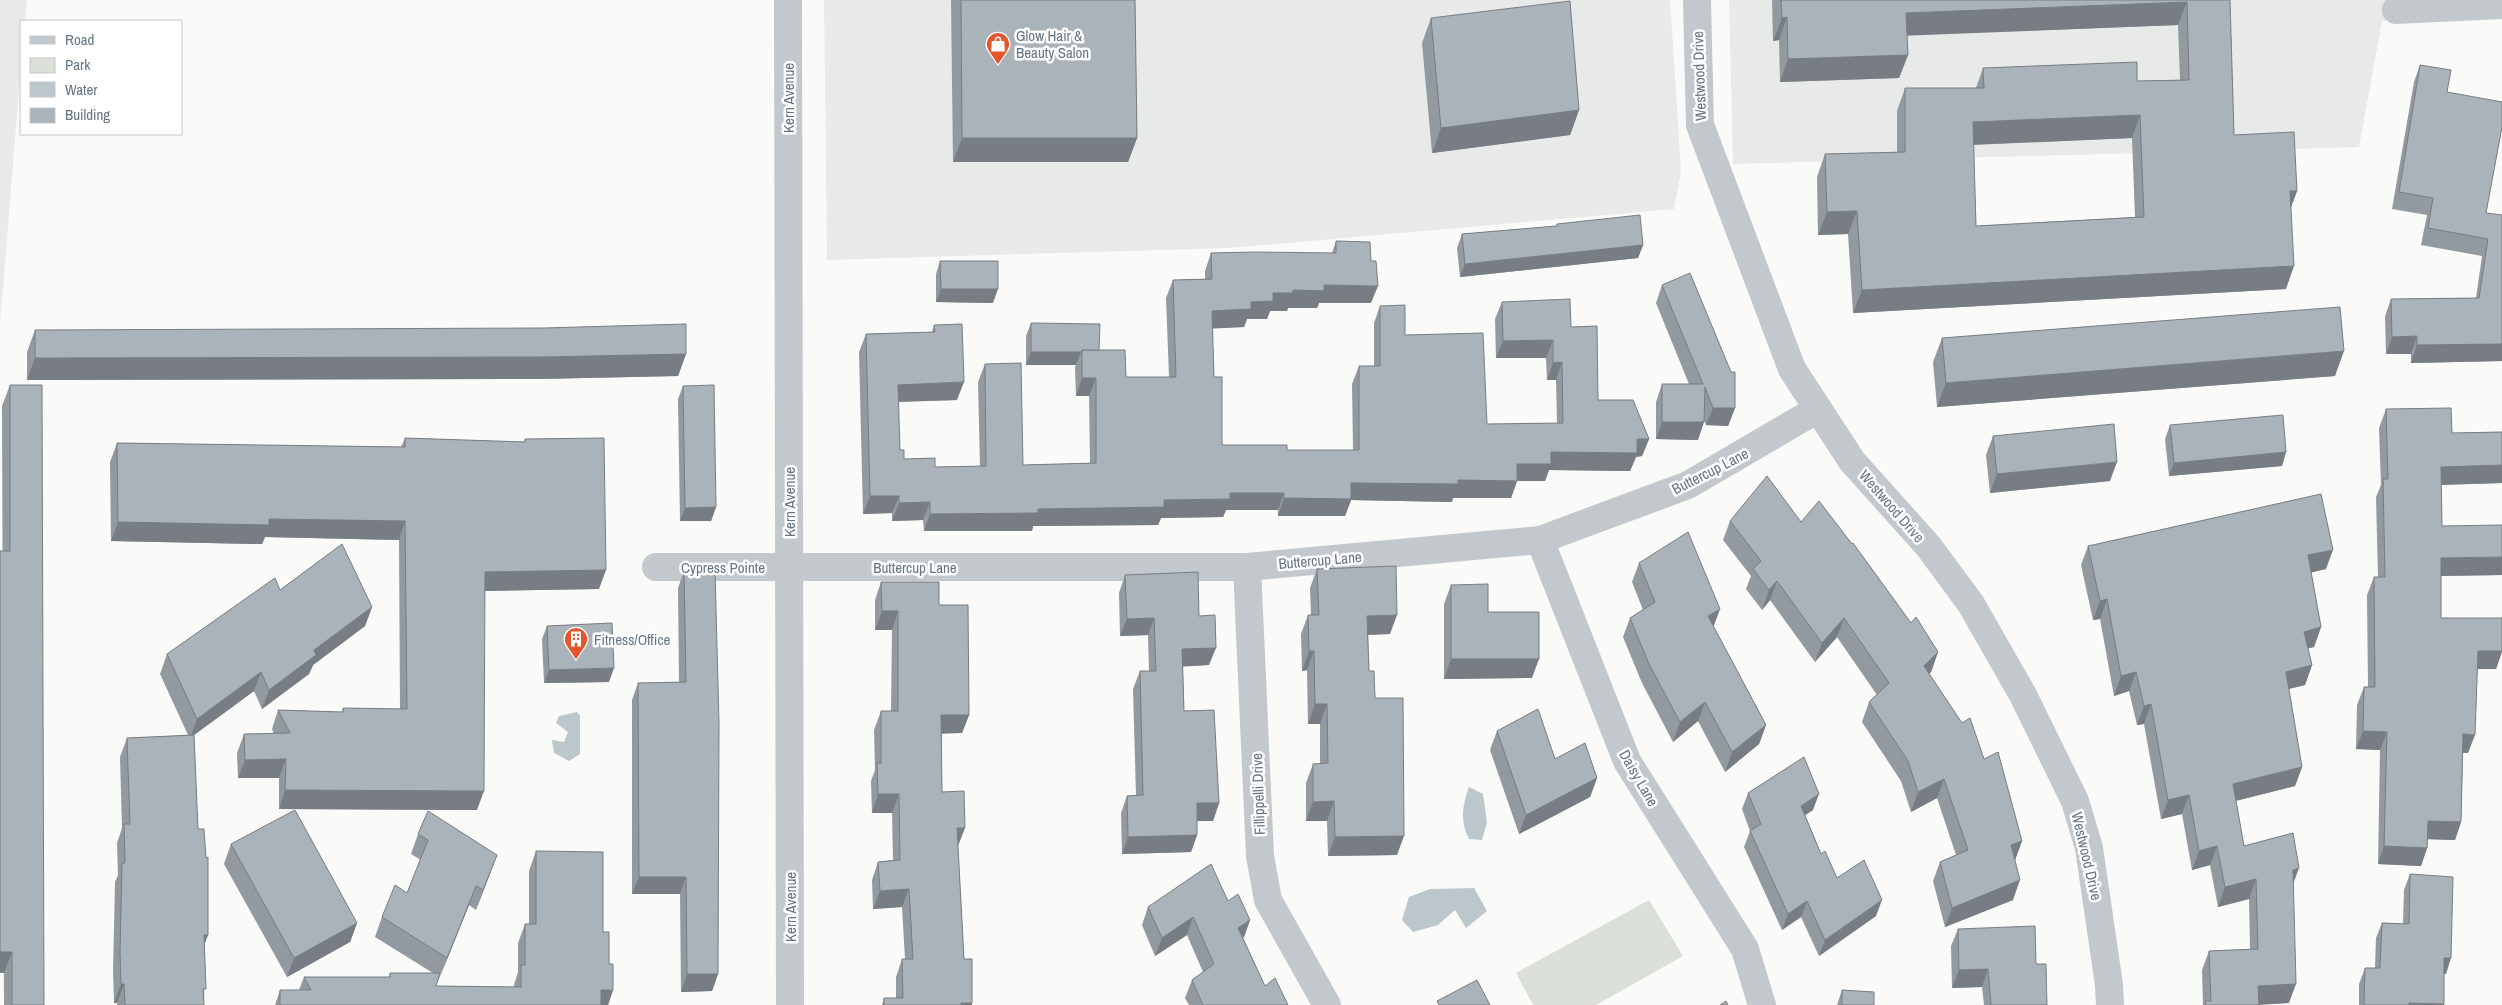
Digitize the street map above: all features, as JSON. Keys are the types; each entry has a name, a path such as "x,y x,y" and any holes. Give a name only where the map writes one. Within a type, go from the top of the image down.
{"street":[{"name":"Kern Avenue","path":"788,0 790,1005"},
{"name":"Westwood Drive","path":"1697,0 1700,125 1792,369 1852,461 1929,547 1971,604 2023,696 2075,801 2089,848 2109,985 2110,1005"},
{"path":"2396,10 2502,5"},
{"name":"Buttercup Lane","path":"790,566 1247,567 1540,540 1688,485 1818,409"},
{"name":"Daisy Lane","path":"1540,540 1627,761 1745,949 1762,1005"},
{"name":"Cypress Pointe","path":"656,567 790,566"},
{"name":"Fillippelli Drive","path":"1247,567 1260,856 1268,900 1327,1005"}],"shaded area":[{"path":"0,0 27,0 25,20 20,20 20,77 0,325"},
{"path":"824,0 1670,0 1681,171 1674,209 1229,248 827,260"},
{"path":"1729,0 2502,0 2502,15 2382,21 2359,147 1733,164"}],"green space":[{"path":"1649,900 1683,956 1596,1005 1533,1005 1516,973"}],"water":[{"path":"577,712 580,716 580,754 569,761 554,753 552,740 564,742 568,732 556,723 559,716"},
{"path":"1469,787 1483,794 1487,822 1482,840 1469,839 1464,826 1464,807"},
{"path":"1474,888 1487,911 1466,928 1455,910 1438,925 1413,932 1402,920 1409,897 1430,889"}],"building":[{"path":"961,0 1135,0 1137,138 962,138"},
{"path":"1781,0 2230,0 2234,135 2294,132 2297,191 2290,191 2294,266 1862,290 1857,211 1827,212 1825,154 1905,152 1905,88 1984,88 1983,68 2137,62 2137,81 2189,80 2187,2 1906,13 1908,55 1788,59 1787,17 1782,18","holes":["2140,115 2144,217 1976,226 1973,122"]},
{"path":"1570,1 1579,110 1441,128 1431,18"},
{"path":"2420,65 2451,70 2447,92 2502,102 2502,127 2486,213 2502,215 2502,344 2417,345 2417,336 2392,337 2391,299 2479,298 2488,239 2428,228 2433,198 2399,192"},
{"path":"1640,215 1643,245 1465,264 1462,234 1557,226 1557,224"},
{"path":"1336,241 1370,242 1371,261 1376,261 1378,286 1324,285 1324,291 1293,290 1293,293 1273,293 1273,301 1251,302 1251,309 1212,311 1214,377 1222,377 1222,445 1287,445 1287,450 1359,450 1359,366 1380,366 1380,306 1405,305 1405,335 1483,333 1487,424 1563,423 1562,362 1553,363 1553,340 1503,341 1502,302 1570,299 1571,327 1597,326 1598,400 1633,400 1649,439 1637,439 1637,453 1551,452 1551,464 1517,464 1517,481 1458,480 1458,484 1351,483 1351,499 1284,498 1284,493 1230,493 1230,499 1164,500 1164,507 1038,509 1038,513 930,514 930,502 899,503 899,496 870,496 866,334 935,332 934,325 962,324 964,382 898,385 900,450 904,450 904,459 935,458 935,467 986,466 985,364 1021,363 1023,465 1096,463 1096,378 1082,378 1082,350 1125,350 1126,377 1176,377 1173,280 1212,279 1211,253 1336,253"},
{"path":"940,261 998,261 998,289 941,289"},
{"path":"1690,273 1731,372 1735,372 1735,408 1713,408 1705,387 1704,422 1662,422 1662,384 1703,384 1662,285"},
{"path":"2340,307 2344,351 1946,383 1942,338"},
{"path":"1031,323 1100,324 1099,350 1031,352"},
{"path":"686,324 686,354 545,357 35,358 35,330 544,328"},
{"path":"10,385 42,385 44,1005 12,1005 12,952 0,952 0,551 10,551"},
{"path":"714,385 716,507 685,508 683,386"},
{"path":"2451,408 2452,433 2502,432 2502,465 2441,467 2442,526 2502,525 2502,557 2441,558 2441,618 2502,618 2502,651 2478,651 2475,735 2463,734 2461,822 2428,821 2427,848 2384,846 2387,732 2363,731 2364,687 2375,687 2374,577 2385,577 2383,479 2388,479 2386,409"},
{"path":"2283,415 2286,452 2174,463 2170,425"},
{"path":"2114,424 2117,462 1997,474 1993,436"},
{"path":"405,438 525,442 525,439 604,438 606,570 485,572 484,791 285,790 286,759 245,760 244,734 290,733 278,710 343,712 343,708 407,709 405,521 269,519 269,525 118,522 117,443 405,447"},
{"path":"1767,476 1801,522 1819,501 1853,543 1911,623 1916,617 1938,652 1924,666 1962,723 1970,718 1984,759 1998,752 2022,841 2011,845 2020,880 1952,908 1940,862 1968,850 1944,779 1918,792 1908,761 1869,702 1889,683 1844,618 1822,643 1777,581 1769,590 1753,569 1761,561 1730,521"},
{"path":"2321,494 2333,550 2308,555 2321,627 2304,632 2312,665 2286,672 2302,767 2233,784 2244,846 2293,833 2299,868 2293,870 2296,984 2258,986 2259,1005 2206,1005 2205,1001 2211,1001 2209,951 2258,949 2256,879 2225,887 2217,846 2199,851 2189,795 2168,800 2151,704 2144,706 2136,672 2121,676 2107,599 2100,601 2088,546"},
{"path":"1688,532 1720,609 1708,616 1766,725 1732,752 1705,702 1680,722 1649,664 1630,618 1655,602 1639,563"},
{"path":"342,544 372,607 314,650 316,655 269,690 261,672 197,719 167,654 275,578 280,590"},
{"path":"1396,566 1397,615 1367,616 1369,671 1374,671 1375,698 1403,698 1404,836 1335,837 1334,801 1313,802 1313,764 1328,763 1327,704 1315,704 1314,651 1309,651 1308,615 1319,615 1317,569"},
{"path":"715,570 719,723 718,974 687,974 686,877 639,877 638,683 686,682 684,571"},
{"path":"1198,572 1199,616 1215,615 1216,648 1182,649 1184,711 1214,710 1219,803 1197,803 1197,835 1128,837 1127,796 1143,795 1140,671 1156,671 1154,618 1127,619 1125,575"},
{"path":"881,582 939,582 939,605 968,605 969,715 941,715 942,792 964,791 965,828 957,828 964,959 972,959 972,1003 961,1003 961,1005 884,1005 884,998 903,998 902,959 913,959 909,889 880,891 878,862 900,860 899,794 878,794 877,763 881,763 881,711 898,711 898,611 882,611"},
{"path":"1488,584 1488,612 1539,612 1539,659 1451,659 1451,585"},
{"name":"Fitness/Office","path":"612,623 614,668 549,670 547,626"},
{"path":"1538,709 1555,759 1585,743 1597,778 1526,815 1497,731"},
{"path":"194,735 198,829 204,829 206,858 208,857 208,935 204,935 206,989 203,989 204,1005 125,1005 124,984 121,984 120,952 122,863 125,863 124,824 130,824 127,738"},
{"path":"1804,757 1819,794 1801,806 1821,854 1825,851 1837,878 1864,860 1882,900 1825,940 1807,901 1788,914 1750,831 1761,824 1748,793"},
{"path":"295,810 357,923 294,958 231,844"},
{"path":"428,811 497,855 483,890 476,886 447,958 382,917 395,885 407,893 428,840 418,834"},
{"path":"536,851 603,852 603,932 609,932 609,964 613,964 613,990 601,990 601,1005 280,1005 280,990 311,990 304,977 390,977 390,973 440,973 436,986 521,987 521,965 525,965 525,924 536,924"},
{"path":"1211,864 1228,901 1238,894 1250,920 1238,928 1265,986 1275,978 1288,1005 1203,1005 1192,980 1214,964 1193,917 1162,938 1148,907"},
{"path":"2410,874 2453,877 2451,958 2444,958 2444,1004 2364,1005 2365,968 2380,968 2382,923 2409,924"},
{"path":"2035,926 2036,964 2046,964 2047,1005 1991,1005 1988,969 1959,970 1958,929"},
{"path":"1477,980 1490,1005 1439,1005 1437,1001"},
{"path":"1842,990 1874,992 1874,1005 1842,1005"},
{"path":"1726,1001 1728,1005 1720,1005"}],"place":[{"name":"Glow Hair & Beauty Salon","path":"998,65"},
{"name":"Fitness/Office","path":"576,660"}]}
